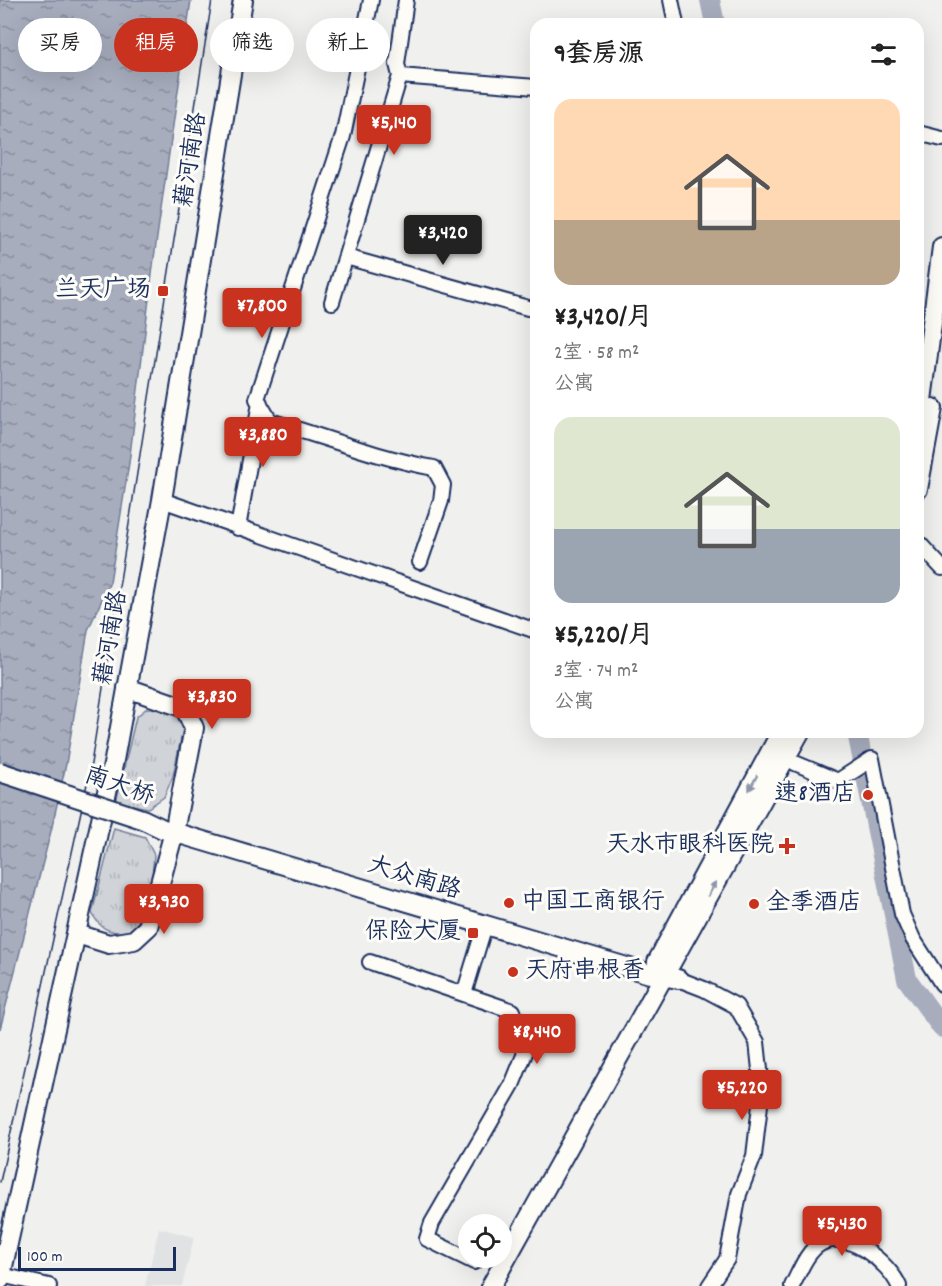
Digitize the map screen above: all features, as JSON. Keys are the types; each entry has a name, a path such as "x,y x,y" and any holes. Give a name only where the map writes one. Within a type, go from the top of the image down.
{"main road":[{"name":"藉河南路","path":"1,1278 77,934 127,688 162,500 243,0"},
{"path":"924,385 942,247"},
{"path":"924,463 931,433 942,328"},
{"path":"77,934 109,944 134,940 148,927 168,831 194,728 185,708 127,688"},
{"path":"512,1226 664,977 778,738"},
{"path":"491,1286 797,738"},
{"name":"南大桥","path":"0,772 142,819 168,831"},
{"name":"南大桥","path":"0,781 168,831"},
{"name":"大众南路","path":"168,831 664,977"},
{"path":"478,1286 488,1268"}],"street":[{"path":"371,0 343,136 257,399 270,421 336,440 392,461 434,468 443,485 441,501 420,562"},
{"path":"332,302 400,76 397,64 406,0"},
{"path":"671,0 675,18"},
{"path":"400,76 530,87"},
{"path":"924,134 942,139"},
{"path":"346,257 530,308"},
{"path":"238,528 260,403"},
{"path":"162,500 530,629"},
{"path":"924,548 942,568"},
{"path":"795,763 838,781 869,762 902,914 913,939 942,984"},
{"path":"464,994 485,925"},
{"path":"370,962 513,1011 525,1053 512,1084 432,1223 427,1239 458,1254"},
{"path":"664,977 704,989 736,1006 757,1042 762,1088 754,1156 739,1194 727,1258 709,1286"},
{"path":"792,1286 812,1250 820,1244 839,1240 880,1259 899,1286"},
{"path":"1,1278 49,1286"}],"shaded area":[{"path":"159,1228 194,1237 182,1286 145,1286"}],"green space":[{"path":"147,708 162,708 176,714 183,729 173,776 164,797 148,808 116,802 136,717"},
{"path":"114,828 145,837 154,855 152,877 140,923 126,933 105,929 92,913"}],"water":[{"path":"0,0 191,0 188,18 114,18 114,72 181,72 154,258 129,463 110,582 88,630 66,764 0,1029"}],"waterway":[{"path":"710,0 714,18"},
{"path":"858,738 907,979 942,1028"}],"tram line":[{"path":"0,1182 90,770 212,0"}],"place":[{"name":"兰天广场","path":"163,291"},
{"name":"速8酒店","path":"868,795"},
{"name":"天水市眼科医院","path":"787,846"},
{"name":"中国工商银行","path":"509,903"},
{"name":"全季酒店","path":"754,904"},
{"name":"保险大厦","path":"473,933"},
{"name":"天府串根香","path":"513,972"}]}
